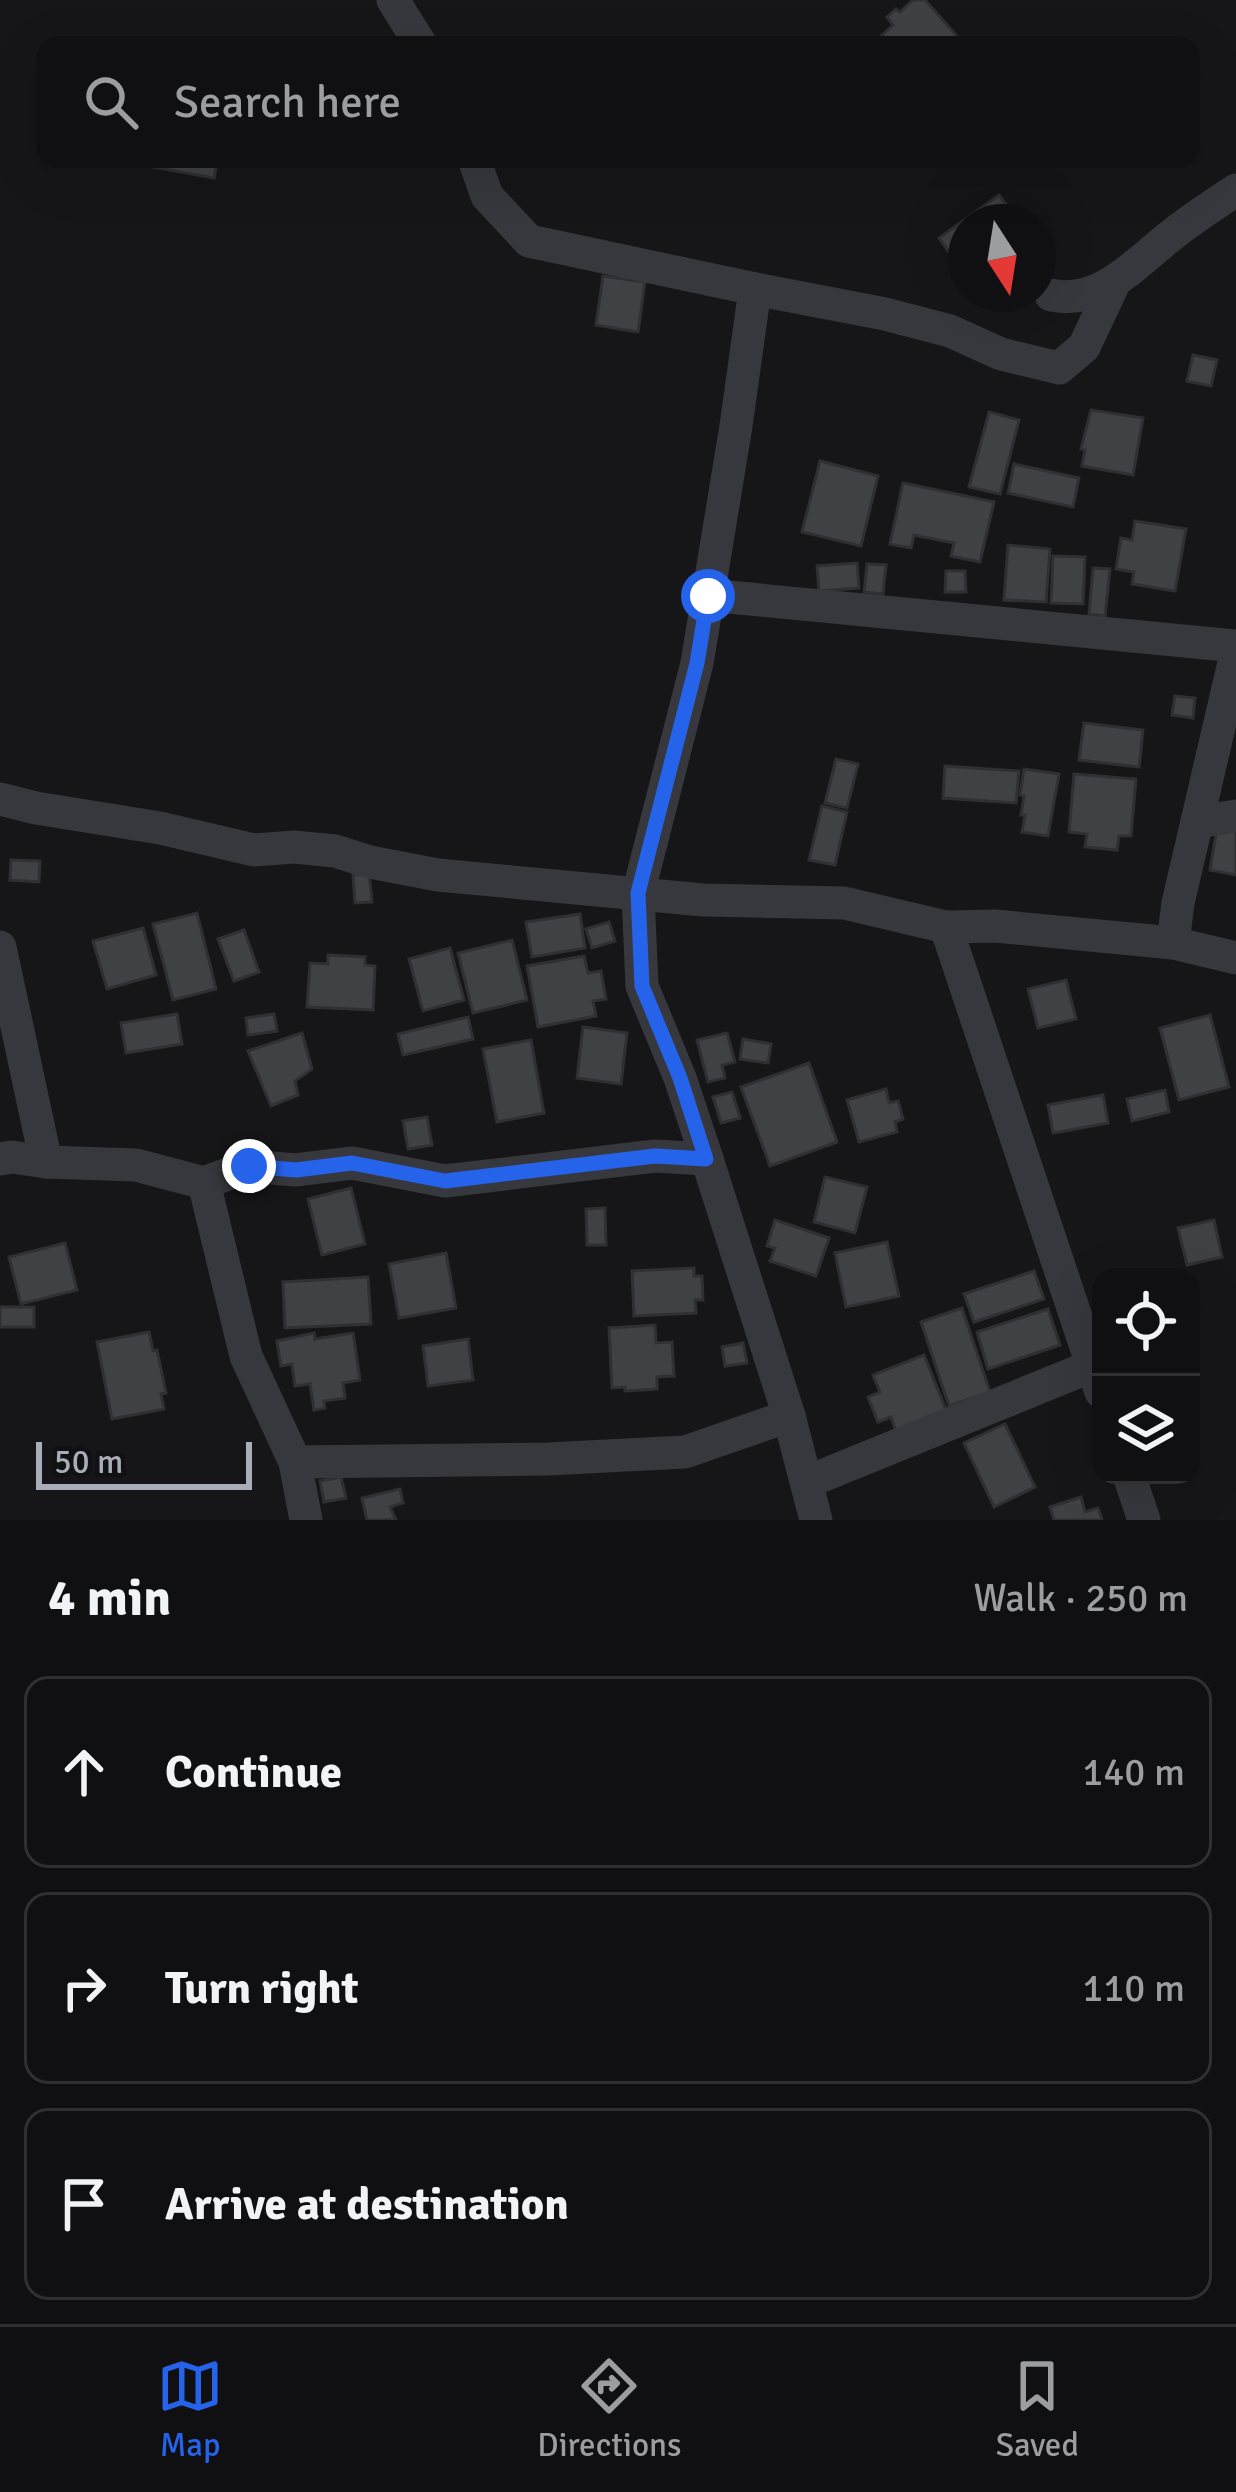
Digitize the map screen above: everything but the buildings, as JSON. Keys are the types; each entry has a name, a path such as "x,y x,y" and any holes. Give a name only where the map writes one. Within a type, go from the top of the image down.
{"street":[{"path":"392,0 415,36"},
{"path":"477,168 487,196 530,241 885,314 950,332 1001,354 1059,368 1084,347 1115,281"},
{"path":"1056,297 1084,296 1115,281 1236,190"},
{"path":"755,289 697,663 638,893 642,986 680,1078 789,1416 815,1520"},
{"path":"708,596 1236,650 1173,943"},
{"path":"0,799 254,850 335,851 438,874 703,900 844,903 946,927 995,926 1173,943 1236,958"},
{"path":"1197,822 1236,816"},
{"path":"946,927 1096,1376"},
{"path":"0,947 46,1162"},
{"path":"0,1160 136,1165 204,1183 249,1166 296,1170 352,1163 445,1181 655,1156 706,1159"},
{"path":"204,1183 246,1356 295,1462 306,1520"},
{"path":"807,1482 1092,1381"},
{"path":"295,1462 685,1452 789,1416"},
{"path":"1132,1484 1144,1520"}],"route":[{"path":"249,1166 296,1170 352,1163 445,1181 655,1156 706,1159 680,1078 642,986 638,893 697,663 708,596"}]}
